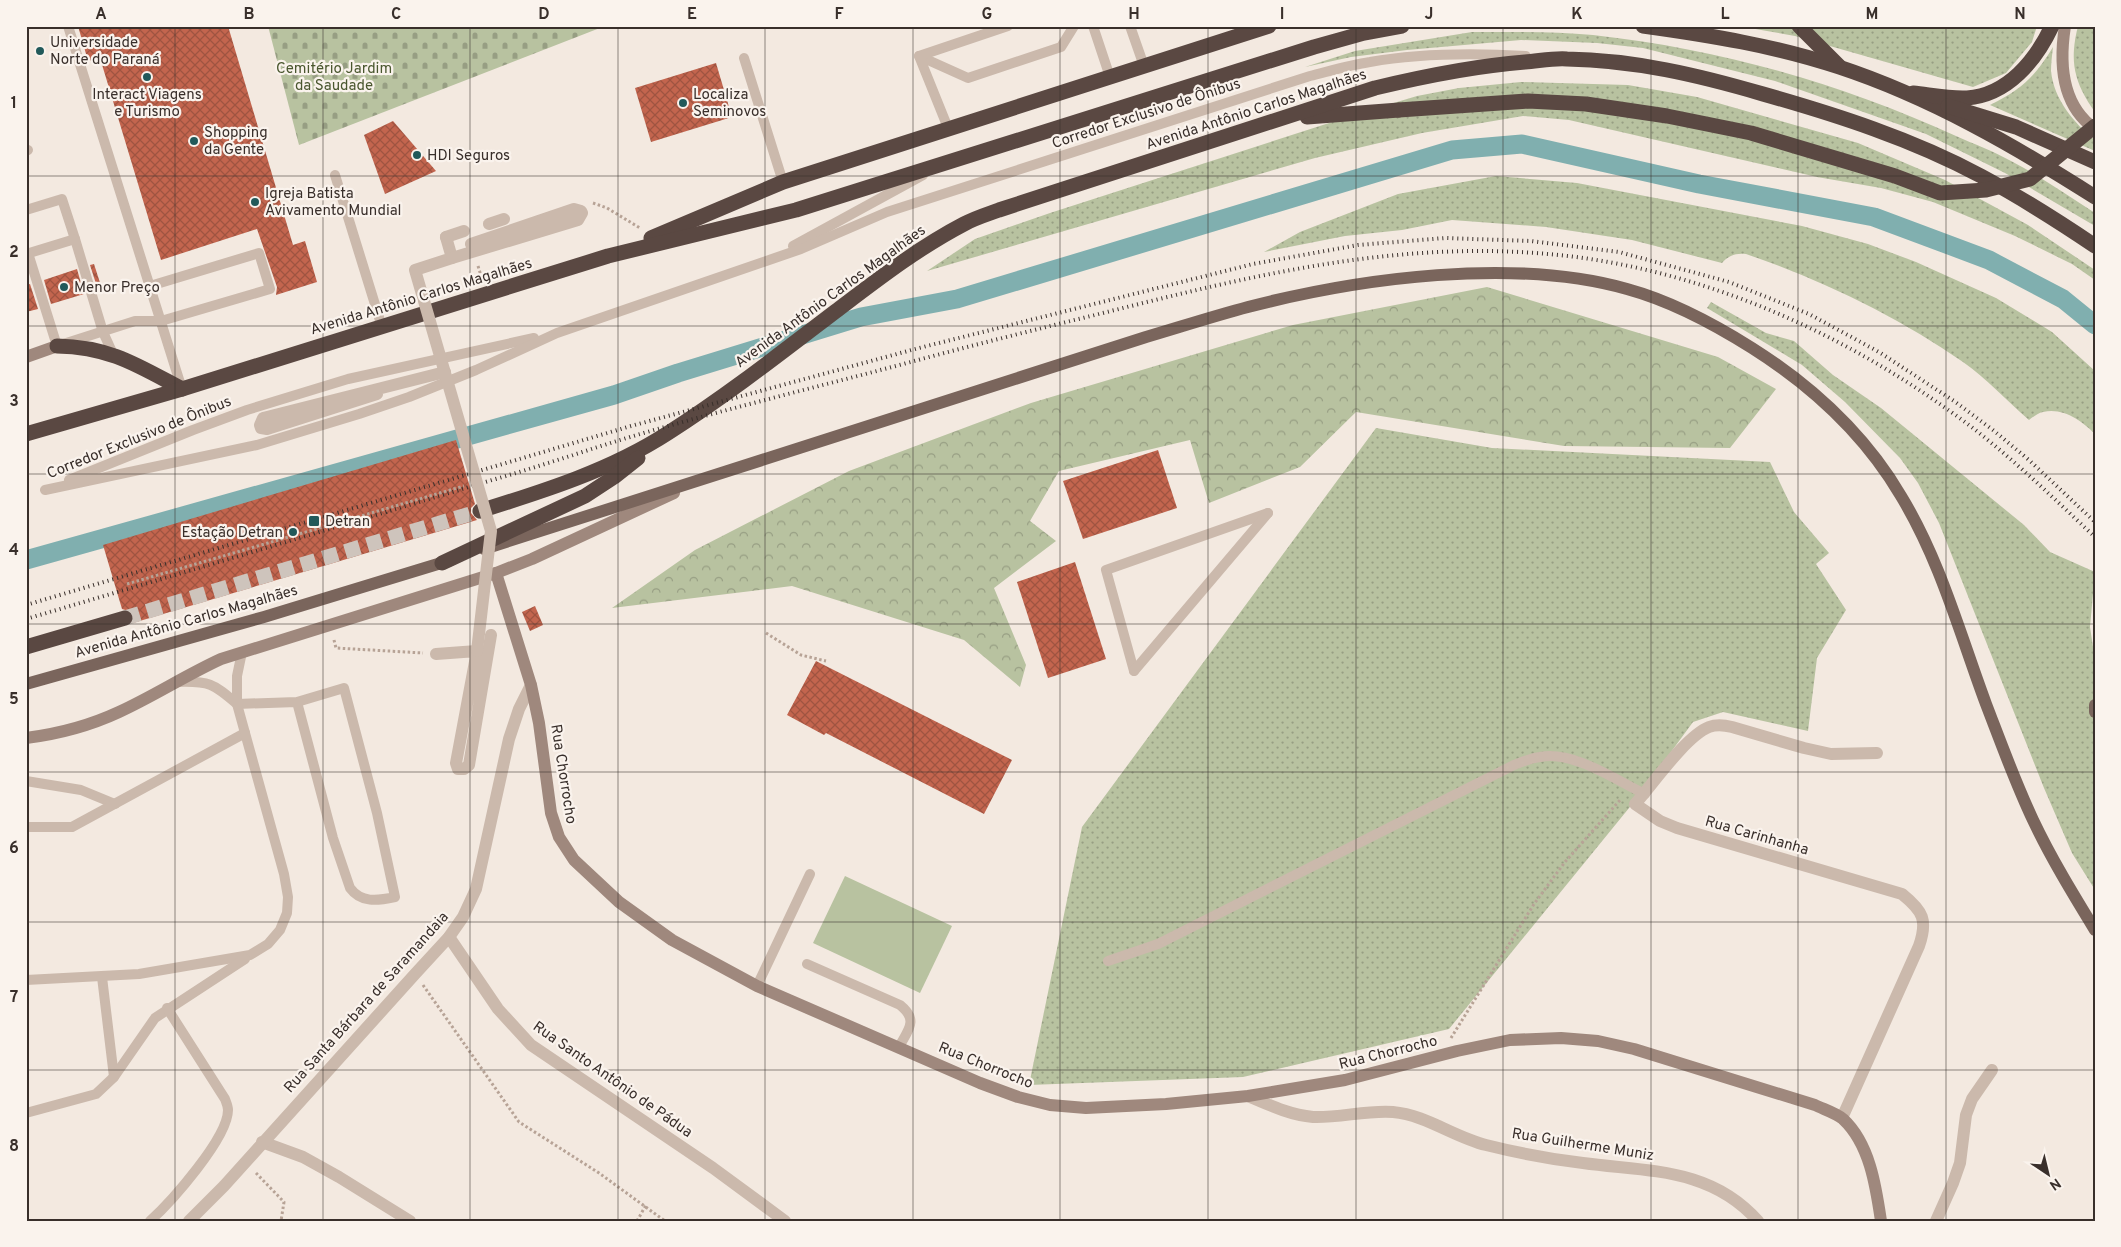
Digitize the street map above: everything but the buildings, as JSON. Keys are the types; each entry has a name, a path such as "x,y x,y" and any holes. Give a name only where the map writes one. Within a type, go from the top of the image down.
{"highway":[{"path":"608,256 783,182 1144,66 1249,29 1268,26"},
{"name":"Avenida Antônio Carlos Magalhães","path":"26,434 182,389 608,256 796,210 1314,47 1364,33 1402,26"},
{"path":"1643,26 1729,40 1784,52 1840,68 1901,92 2016,128 2095,162"},
{"path":"1799,26 1840,68"},
{"path":"1901,92 1968,98 1992,91 2017,76 2025,68 2042,46 2052,26"},
{"name":"Avenida Antônio Carlos Magalhães","path":"480,511 538,493 578,477 614,462 667,434 772,360 893,268 965,223 999,210 1375,88 1427,75 1487,65 1565,59 1611,61 1673,71 1718,81 1866,126 1922,148 1981,176 2049,215 2095,246"},
{"path":"1901,92 2030,155 2095,197"},
{"path":"1280,119 1528,101 1586,104 1667,116 1751,133 1895,176 1940,193 1986,190 2030,180 2095,128"},
{"path":"57,346 82,347 113,354 182,389"},
{"path":"442,563 585,496 614,477 667,434"},
{"name":"Avenida Antônio Carlos Magalhães","path":"26,647 125,618"}],"main road":[{"name":"Avenida Antônio Carlos Magalhães","path":"26,684 264,617 442,563 1146,337 1249,307 1346,287 1413,278 1474,274 1517,274 1572,279 1627,289 1711,324 1778,364 1798,379 1818,396 1861,440 1901,495 1940,576 1989,711 2033,819 2062,874 2095,930"},
{"path":"2095,706 2095,712"}],"street":[{"path":"2065,26 2061,64 2065,84 2070,99 2080,116 2095,128"},
{"path":"471,244 574,209 580,210 582,213 578,220 415,270 475,483 491,530 476,651 456,763 461,770 469,765 491,635"},
{"path":"489,224 504,219"},
{"path":"452,258 446,237 464,231"},
{"path":"26,356 57,346"},
{"path":"377,394 267,429 262,428 260,425 263,418 445,372"},
{"path":"26,738 69,731 92,723 119,712 198,669 242,652 496,573 532,559 708,477"},
{"name":"Rua Chorrocho","path":"496,573 532,685 551,813 558,837 574,860 619,902 672,940 757,986 980,1083 1018,1097 1050,1105 1086,1108 1127,1107 1248,1096 1345,1080 1440,1055 1510,1040 1561,1038 1598,1041 1634,1048 1815,1105 1842,1118"},
{"path":"436,654 476,651"},
{"name":"Rua Santa Bárbara de Saramandaia","path":"189,1221 246,1161 449,937 463,917 476,888 509,739 520,709 532,685"},
{"path":"1645,794 1692,738 1702,731 1716,726 1732,727 1830,754 1877,753"},
{"name":"Rua Carinhanha","path":"1645,794 1636,804 1660,820 1677,828 1902,894 1919,910 1925,930 1842,1118"},
{"name":"Rua Santo Antônio de Pádua","path":"449,937 498,1009 532,1045 713,1168 785,1221"},
{"path":"1936,1221 1960,1164 1966,1115 1972,1099 1992,1070"},
{"name":"Rua Guilherme Muniz","path":"1248,1096 1291,1113 1313,1116 1400,1114 1413,1116 1478,1143 1528,1155 1682,1176 1712,1185 1731,1196 1758,1221"},
{"path":"1842,1118 1859,1141 1871,1168 1881,1221"},
{"path":"262,1142 310,1161 339,1177 406,1220"}],"lane":[{"path":"68,26 182,389"},
{"path":"920,56 1008,26"},
{"path":"920,56 968,78 1061,47 1074,26"},
{"path":"1093,26 1110,76"},
{"path":"1130,26 1144,66"},
{"name":"Corredor Exclusivo de Ônibus","path":"557,333 348,379 247,410 45,490 257,445 359,414 468,373 557,333 801,249 887,212 1310,76 1370,62 1419,56 1494,54 1565,59"},
{"path":"920,56 948,128"},
{"path":"744,58 783,182"},
{"name":"Corredor Exclusivo de Ônibus","path":"750,267 812,236 946,163"},
{"path":"335,175 382,327"},
{"path":"26,210 62,199 103,332 113,354"},
{"path":"75,239 27,253 57,346 135,321 161,322 270,289 259,253 150,286"},
{"path":"1268,513 1249,536 1134,671 1106,570 1268,513"},
{"path":"26,1113 96,1094 114,1077 149,1026 168,1008 268,944 280,930 287,913 288,897 284,874 237,704 238,676 242,652"},
{"path":"174,682 201,681 212,684 237,704 297,702 344,688 377,813 395,897 371,900 354,894 350,888 333,838 297,702"},
{"path":"26,827 72,827 245,733"},
{"path":"1108,960 1158,944 1514,765 1541,756 1562,757 1581,763 1645,794"},
{"path":"26,781 81,790 115,804"},
{"path":"757,986 810,874"},
{"path":"26,980 139,974 250,955"},
{"path":"808,964 900,1005 908,1011 911,1018 910,1025 899,1047"},
{"path":"102,977 114,1077"},
{"path":"150,1221 185,1186 220,1134 228,1110 225,1098 168,1008"}],"path":[{"path":"471,244 487,294"},
{"path":"127,584 475,483"},
{"path":"330,624 336,648 436,654"},
{"path":"766,633 801,654 826,661"},
{"path":"1440,1055 1534,904 1565,862 1631,788"},
{"path":"415,974 519,1122 646,1205 666,1221"},
{"path":"246,1161 284,1202 281,1221"},
{"path":"637,1221 646,1205"}],"green space":[{"name":"Cemitério Jardim da Saudade","path":"268,26 605,26 299,145"},
{"path":"1738,26 2037,26 2032,42 2006,73 1973,87 1795,36"},
{"path":"2078,26 2095,26 2095,112 2082,91 2075,71 2074,50"},
{"path":"1472,32 1563,33 1640,41 1733,59 1823,84 1912,117 2004,157 2043,179 2095,213 2095,226 2005,173 1926,134 1775,81 1643,48 1597,43 1521,40 1351,57 1305,67 1355,51"},
{"path":"2053,47 2051,71 2056,92 2066,110 2095,140 2095,151 1990,105 2011,94 2026,82 2040,67"},
{"path":"1521,82 1628,85 1697,97 1858,143 1945,180 2028,225 2095,270 2095,280 2072,264 2015,236 1933,202 1881,188 1817,177 1569,120 1523,116 1422,133 1315,158 927,271 975,239 1357,114 1417,96 1459,88"},
{"path":"1496,176 1577,183 1802,226 1868,244 1916,262 1996,298 2052,332 2095,371 2095,434 2084,424 2065,413 2050,411 2036,415 2029,420 1963,362 1912,330 1831,288 1746,254 1733,255 1722,263 1632,240 1546,227 1452,220 1402,230 1345,236 1264,252 1300,232 1398,194"},
{"path":"1487,287 1718,357 1776,389 1730,448 1564,446 1356,412 1300,467 1209,503 1190,440 1059,471 1030,521 1056,541 994,588 1026,665 1020,687 964,640 792,586 612,608 695,550 849,471 1031,403 1293,325"},
{"path":"1711,302 1766,333 1794,341 1833,375 1881,408 2024,525 2050,552 2095,572 2090,627 2095,660 2095,890 2072,853 2044,788 1939,523 1918,483 1900,458 1845,402 1802,365 1707,308"},
{"path":"1376,428 1492,448 1770,462 1794,512 1829,553 1816,564 1846,610 1817,658 1808,731 1723,712 1693,722 1638,797 1449,1029 1243,1077 1029,1085 1082,827"},
{"path":"845,876 952,926 920,993 813,943"}],"waterway":[{"path":"26,560 614,395 678,373 861,317 957,299 1452,150 1522,144 1699,184 1874,217 1989,260 2063,299 2095,325"}],"tunnel":[{"path":"125,618 480,511"}],"railway":[{"path":"26,605 631,426 919,348 1253,264 1358,245 1445,238 1531,241 1619,252 1729,282 1809,314 1879,352 1954,401 2029,460 2095,522"},
{"path":"26,619 630,437 974,345 1248,278 1353,260 1459,251 1568,256 1668,275 1717,290 1765,308 1812,329 1902,379 1964,421 2022,469 2095,537"}],"place":[{"name":"Universidade Norte do Paraná","path":"40,51"},
{"name":"Interact Viagens e Turismo","path":"147,77"},
{"name":"Localiza Seminovos","path":"683,103"},
{"name":"Shopping da Gente","path":"194,141"},
{"name":"HDI Seguros","path":"417,155"},
{"name":"Igreja Batista Avivamento Mundial","path":"255,202"},
{"name":"Menor Preço","path":"64,287"},
{"name":"Detran","path":"314,521"},
{"name":"Estação Detran","path":"293,532"}]}
